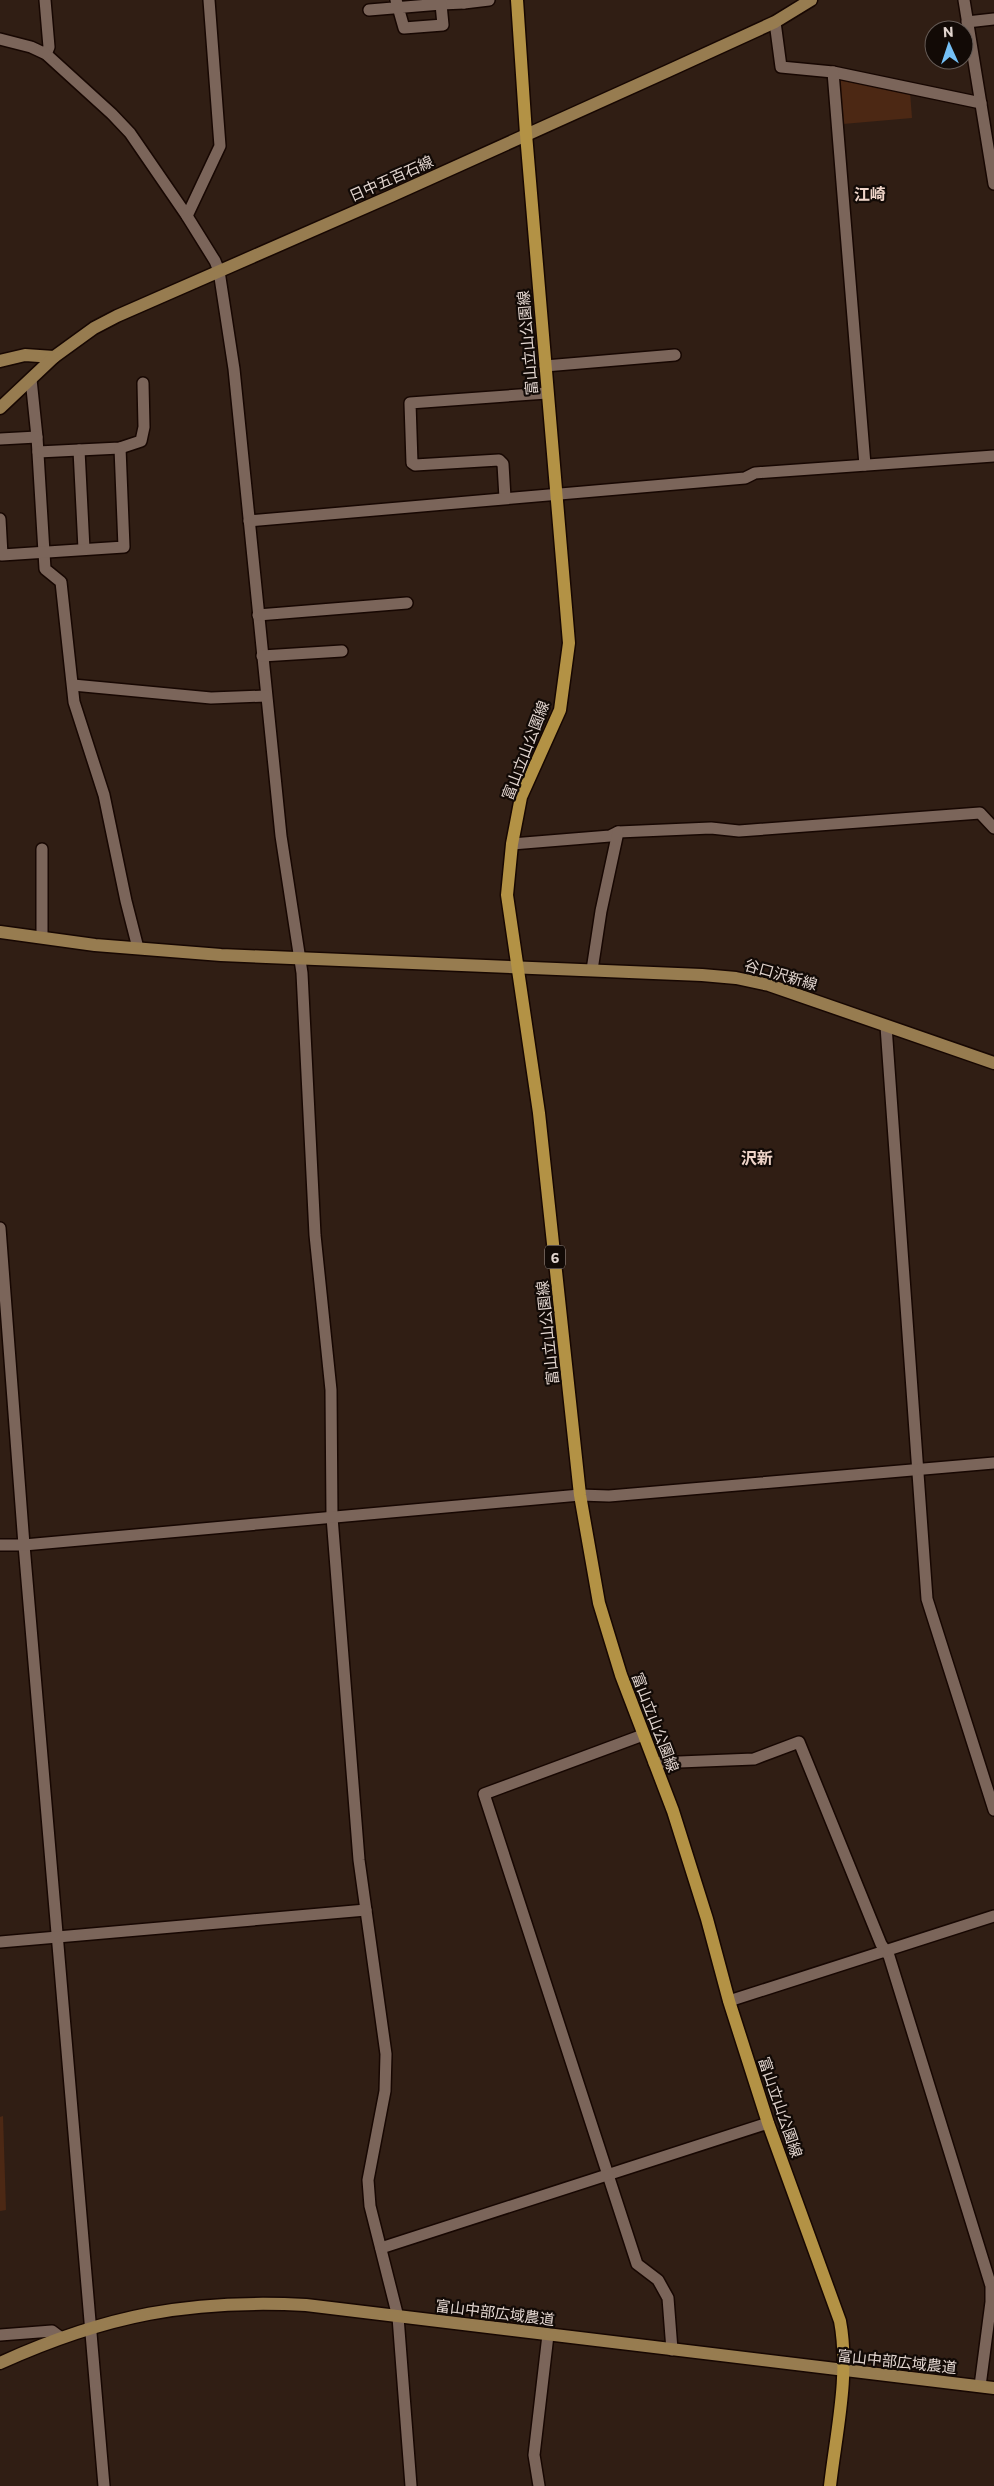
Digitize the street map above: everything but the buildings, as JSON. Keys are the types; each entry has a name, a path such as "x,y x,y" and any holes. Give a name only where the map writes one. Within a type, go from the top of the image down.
{"main road":[{"name":"富山立山公園線","path":"518,0 526,134 569,643 560,710 521,797 512,844 507,895 511,927 520,967 539,1113 580,1495 599,1603 620,1675 688,1854 728,2001 768,2123 840,2321 844,2343 843,2371 830,2486"}],"street":[{"path":"45,0 49,47 46,54"},
{"path":"187,216 220,146 209,0"},
{"path":"369,10 397,3 441,4 489,0"},
{"name":"日中五百石線","path":"0,408 54,357 117,316 776,22 812,0"},
{"path":"964,0 967,20"},
{"path":"397,3 404,28 442,25 441,4"},
{"path":"974,21 994,20"},
{"path":"776,22 781,67 833,72 981,103"},
{"path":"0,39 31,47 46,54 112,114 130,133 187,216 215,261 219,271 234,369 281,836 300,958 313,1166 317,1272 331,1390 332,1517 359,1860 386,2054 385,2091 368,2180 370,2206 398,2317 411,2486"},
{"path":"974,62 994,184"},
{"path":"833,72 865,464"},
{"path":"545,366 675,355"},
{"path":"0,361 25,356 54,357"},
{"path":"31,378 38,437 45,569 61,582 74,702 104,795 138,948"},
{"path":"38,452 120,448 141,441 144,427 143,383"},
{"path":"505,498 503,464 498,460 415,465 412,463 410,403 547,393"},
{"path":"0,439 38,437"},
{"path":"0,519 2,555 124,547 120,448"},
{"path":"79,450 84,549"},
{"path":"249,520 745,478 755,473 994,456"},
{"path":"258,615 407,603"},
{"path":"262,656 342,651"},
{"path":"73,685 210,698 266,696"},
{"path":"512,844 610,836 618,832 711,828 739,830 980,813 994,828"},
{"path":"592,970 601,911 618,832"},
{"path":"42,849 42,938"},
{"name":"谷口沢新線","path":"0,932 138,948 300,958 736,978 769,985 994,1063"},
{"path":"886,1026 927,1600 994,1810"},
{"path":"0,1228 24,1545 92,2327 104,2486"},
{"path":"0,1544 24,1545 580,1495 609,1496 994,1463"},
{"path":"643,1735 484,1794 637,2264 658,2280 668,2298 672,2350"},
{"path":"654,1763 754,1759 799,1742 881,1944 890,1956 991,2286 991,2302 980,2386"},
{"path":"0,1942 366,1910"},
{"path":"728,2001 994,1916"},
{"path":"381,2248 768,2123"},
{"name":"富山中部広域農道","path":"0,2363 60,2337 92,2327 180,2307 222,2304 306,2305 994,2388"},
{"path":"0,2335 52,2331 60,2337"},
{"path":"539,2486 534,2455 548,2335"}],"shaded area":[{"path":"840,78 910,92 912,118 843,124"},
{"path":"3,2116 6,2210 0,2211 0,2117"}],"district":[{"name":"江崎","path":"870,193"},
{"name":"沢新","path":"757,1157"}]}
